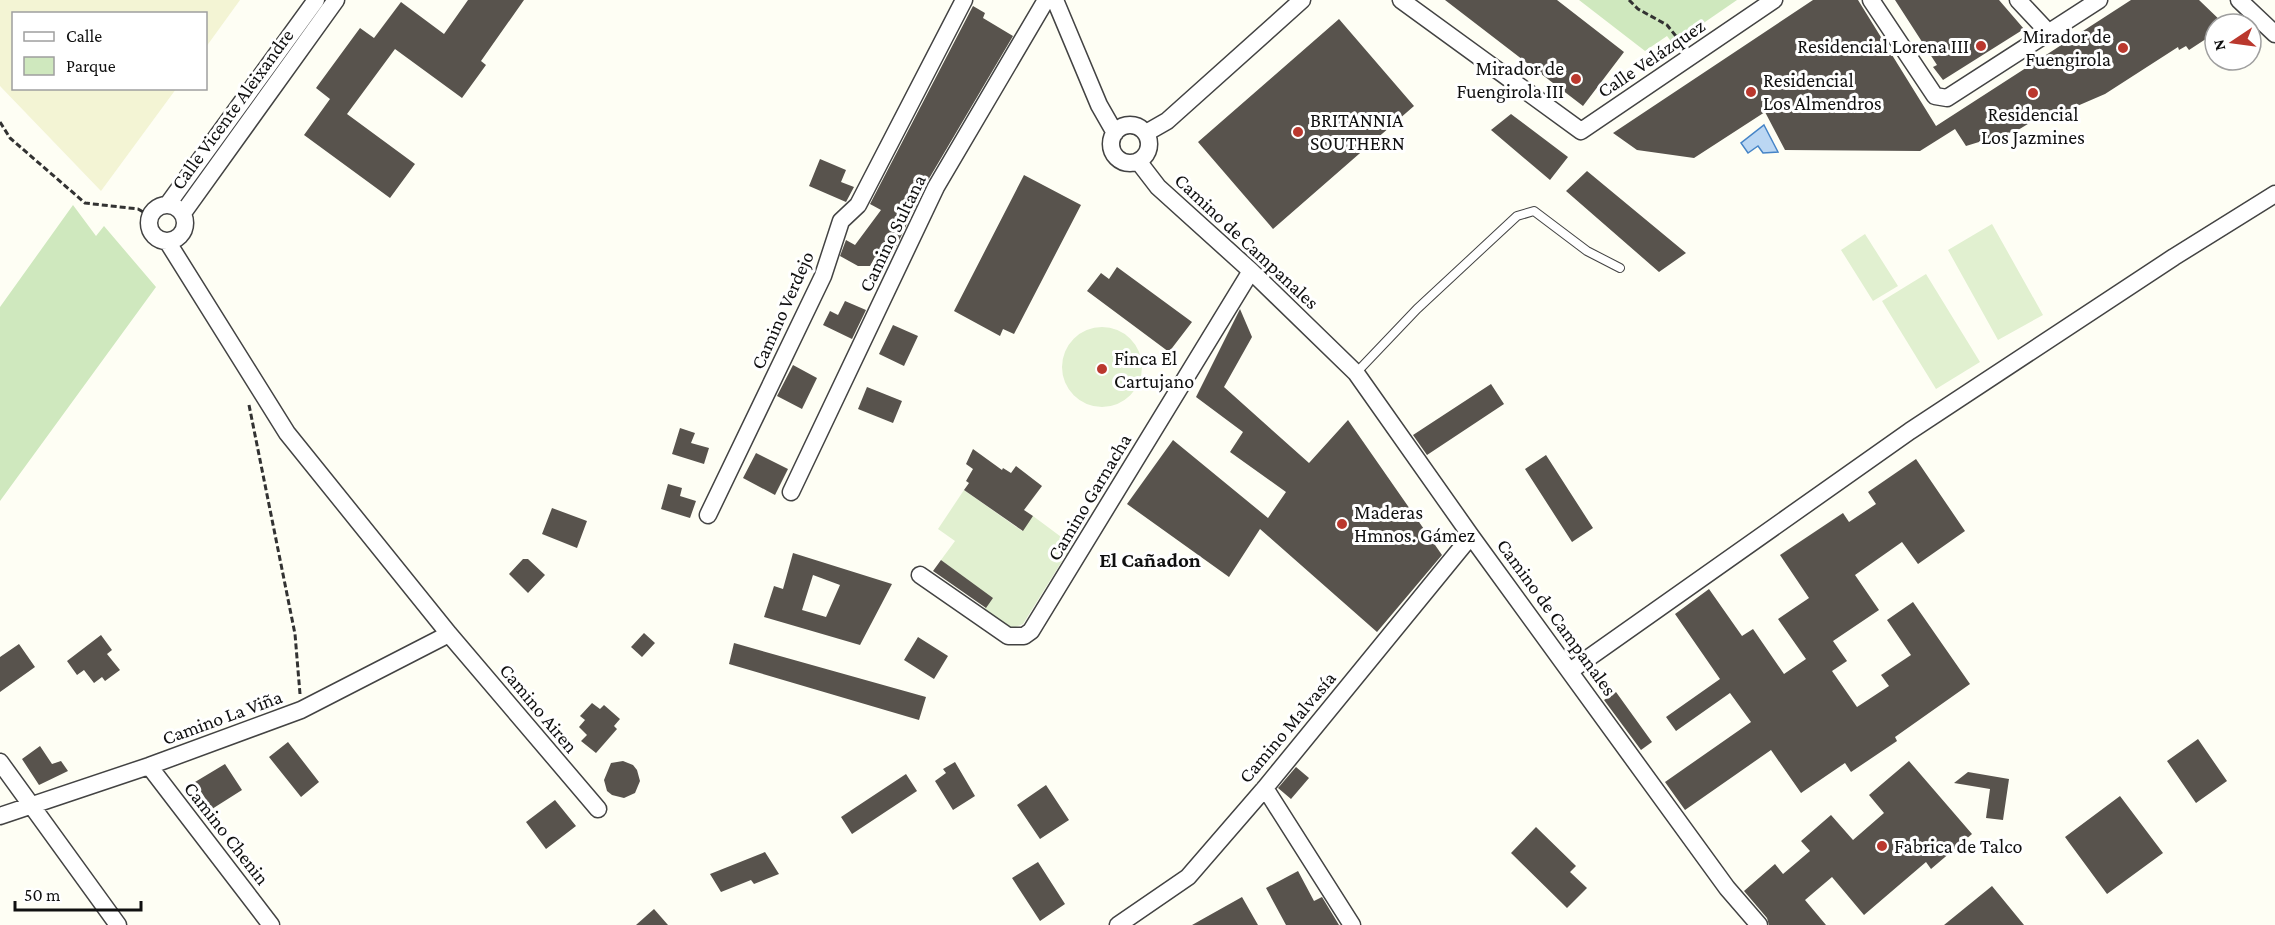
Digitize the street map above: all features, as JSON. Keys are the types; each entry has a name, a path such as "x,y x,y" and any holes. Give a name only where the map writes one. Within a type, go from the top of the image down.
{"street":[{"path":"168,204 316,0"},
{"name":"Calle Vicente Aleixandre","path":"183,213 336,0"},
{"name":"Camino Verdejo","path":"708,515 823,276 841,221 858,205 964,0"},
{"name":"Camino Sultana","path":"791,492 936,187 1047,0"},
{"path":"1055,0 1100,105 1115,133"},
{"path":"1146,134 1167,121 1302,0"},
{"name":"Calle Velázquez","path":"1401,0 1581,131 1774,0"},
{"path":"1871,0 1935,96 1947,98 2099,0"},
{"path":"2018,0 2049,33"},
{"path":"2238,0 2275,34"},
{"path":"1129,125 1141,129 1146,134 1149,146 1147,152 1138,161 1126,162 1116,156 1111,145 1115,133 1123,126 1129,125"},
{"name":"Camino de Campanales","path":"1138,161 1158,187 1251,271 1356,373 1471,536 1727,888 1759,925"},
{"path":"1570,671 1910,431 2174,257 2275,194"},
{"path":"168,204 179,208 183,213 185,219 183,232 173,240 161,240 151,233 148,221 157,207 168,204"},
{"name":"Camino Airen","path":"167,241 286,433 449,634 598,809"},
{"name":"Camino Garnacha","path":"920,575 1008,636 1024,636 1031,631 1251,271"},
{"name":"Camino Malvasía","path":"1118,925 1188,877 1265,788 1471,536"},
{"name":"Camino La Viña","path":"0,816 149,766 302,710 449,634"},
{"path":"0,762 118,925"},
{"name":"Camino Chenin","path":"149,766 271,925"},
{"path":"1265,788 1352,925"}],"lane":[{"path":"1356,373 1417,309 1509,223 1527,212 1534,211 1587,251 1620,268"}],"path":[{"path":"1629,0 1638,9 1667,25 1684,46"},
{"path":"0,122 10,138 85,203 138,209 150,216"},
{"path":"248,400 295,634 302,710"}],"green space":[{"path":"0,0 240,0 207,46 207,12 12,12 12,90 175,90 101,191 0,86"},
{"path":"1579,0 1737,0 1673,44 1667,36 1645,51"},
{"path":"73,205 96,236 104,226 156,287 0,501 0,307"},
{"path":"1992,224 2043,315 1998,340 1948,250"},
{"path":"1865,234 1898,286 1873,301 1841,250"},
{"path":"1926,274 1980,362 1936,389 1882,301"},
{"name":"Finca El Cartujano","path":"1102,327 1117,330 1130,339 1139,352 1142,367 1139,382 1130,395 1117,404 1102,407 1087,404 1074,395 1065,382 1062,367 1065,352 1074,339 1087,330"},
{"path":"964,490 1022,531 1033,516 1072,545 1023,624 1010,629 983,611 992,598 941,560 955,541 938,529"}],"water":[{"path":"1764,125 1778,152 1763,153 1758,146 1748,153 1741,143"}],"building":[{"path":"468,0 524,0 481,61 486,65 462,98 395,49 347,114 415,164 390,198 304,135 330,99 316,88 360,28 374,38 401,2 444,34"},
{"name":"Mirador de Fuengirola III","path":"1445,0 1557,0 1624,52 1583,106"},
{"path":"1813,0 1858,0 1936,126 2131,0 2199,0 2212,12 2203,12 2203,41 2189,50 2186,46 2179,50 2178,47 2105,94 2054,116 2051,110 2018,130 1966,146 1955,129 1920,151 1785,150 1765,112 1694,158 1637,150 1613,133"},
{"path":"1895,0 1999,0 2024,29 1943,80 1933,67 1937,65"},
{"path":"973,6 985,13 983,18 1013,36 927,182 894,251 888,247 880,260 875,257 870,266 858,266 840,256 846,240 855,245 881,210 870,204"},
{"path":"1339,19 1414,106 1273,229 1198,142"},
{"path":"1511,114 1568,157 1550,180 1491,130"},
{"path":"820,159 846,170 841,182 854,187 846,202 809,186"},
{"path":"1587,171 1686,253 1659,272 1566,191"},
{"path":"1024,175 1081,205 1014,334 1003,329 1000,336 954,311"},
{"path":"1117,267 1192,322 1169,352 1087,291 1101,273 1109,279"},
{"path":"845,301 866,310 852,339 823,325 830,311 838,315"},
{"path":"1240,309 1252,337 1224,387 1309,463 1348,420 1442,555 1377,632 1260,529 1229,577 1127,504 1173,440 1268,518 1286,492 1230,452 1243,432 1196,397"},
{"path":"893,325 918,336 904,366 879,354"},
{"path":"793,365 817,378 802,409 777,396"},
{"path":"1491,384 1504,404 1427,455 1413,435"},
{"path":"867,387 902,401 893,423 858,409"},
{"path":"680,428 695,433 691,443 709,448 704,464 672,454"},
{"path":"973,449 1002,470 1003,468 1011,473 1016,466 1042,486 1024,510 1033,516 1023,531 964,490 969,483 966,481 973,469 966,464"},
{"path":"756,453 788,469 775,495 743,478"},
{"path":"1546,455 1593,528 1572,542 1525,469"},
{"path":"1916,459 1965,531 1918,564 1902,542 1855,575 1879,610 1833,641 1847,661 1832,671 1857,707 1889,686 1881,675 1911,655 1887,620 1913,602 1970,684 1895,737 1897,741 1851,772 1845,763 1801,793 1771,750 1685,810 1665,782 1751,722 1730,693 1676,731 1666,717 1720,679 1675,614 1709,589 1742,636 1753,629 1784,674 1806,659 1778,619 1809,598 1780,555 1843,513 1849,522 1876,504 1868,492"},
{"path":"668,484 682,488 680,496 696,501 690,518 661,509"},
{"path":"552,508 587,521 577,548 542,534"},
{"path":"793,553 892,584 860,645 764,617 774,586 783,589","holes":["813,575 840,585 826,617 802,610"]},
{"path":"523,559 528,559 545,575 528,593 509,574"},
{"path":"941,560 993,598 986,608 933,571"},
{"path":"644,633 655,643 642,657 631,647"},
{"path":"101,635 112,650 107,654 120,670 105,681 102,677 94,683 84,670 77,675 67,661"},
{"path":"918,637 948,656 934,679 904,660"},
{"path":"734,643 926,697 919,720 729,664"},
{"path":"19,644 35,667 0,692 0,657"},
{"path":"1616,692 1652,742 1641,750 1604,700"},
{"path":"592,703 600,709 604,705 620,719 614,726 617,729 596,753 581,741 587,735 579,727 585,720 580,716"},
{"path":"2198,739 2227,781 2196,803 2167,761"},
{"path":"288,742 319,782 301,797 269,757"},
{"path":"40,746 52,764 61,761 68,771 39,785 22,759"},
{"path":"623,761 633,765 640,781 635,793 624,798 607,791 604,780 611,763"},
{"name":"Fabrica de Talco","path":"1909,761 1972,834 1931,869 1926,862 1864,915 1832,877 1805,900 1826,925 1769,925 1767,918 1744,891 1775,864 1783,874 1810,851 1801,841 1831,815 1853,840 1884,813 1869,795"},
{"path":"955,762 975,796 953,810 935,781 946,773 943,769"},
{"path":"225,764 242,790 212,809 195,782"},
{"path":"1296,767 1309,778 1291,799 1278,788"},
{"path":"1968,772 2009,779 2003,820 1986,818 1990,789 1954,783"},
{"path":"906,774 917,791 852,834 841,817"},
{"path":"1046,785 1069,820 1040,839 1017,805"},
{"path":"2120,796 2163,853 2107,894 2065,837"},
{"path":"555,800 576,826 546,849 526,822"},
{"path":"1536,827 1576,866 1570,872 1587,888 1567,908 1511,853"},
{"path":"765,852 779,874 754,884 751,880 721,892 710,874"},
{"path":"1038,862 1065,904 1040,921 1012,878"},
{"path":"1298,871 1314,901 1322,897 1339,925 1286,925 1266,888"},
{"path":"1992,886 2024,925 1944,925"},
{"path":"1242,897 1258,925 1192,925"},
{"path":"654,909 668,925 636,925"}],"place":[{"name":"Residencial Lorena III","path":"1981,46"},
{"name":"Mirador de Fuengirola","path":"2123,48"},
{"name":"Mirador de Fuengirola III","path":"1576,79"},
{"name":"Residencial Los Almendros","path":"1751,92"},
{"name":"Residencial Los Jazmines","path":"2033,93"},
{"name":"BRITANNIA SOUTHERN","path":"1298,132"},
{"name":"Finca El Cartujano","path":"1102,369"},
{"name":"Maderas Hmnos. Gámez","path":"1342,524"},
{"name":"Fabrica de Talco","path":"1882,846"}],"district":[{"name":"El Cañadon","path":"1150,560"}]}
